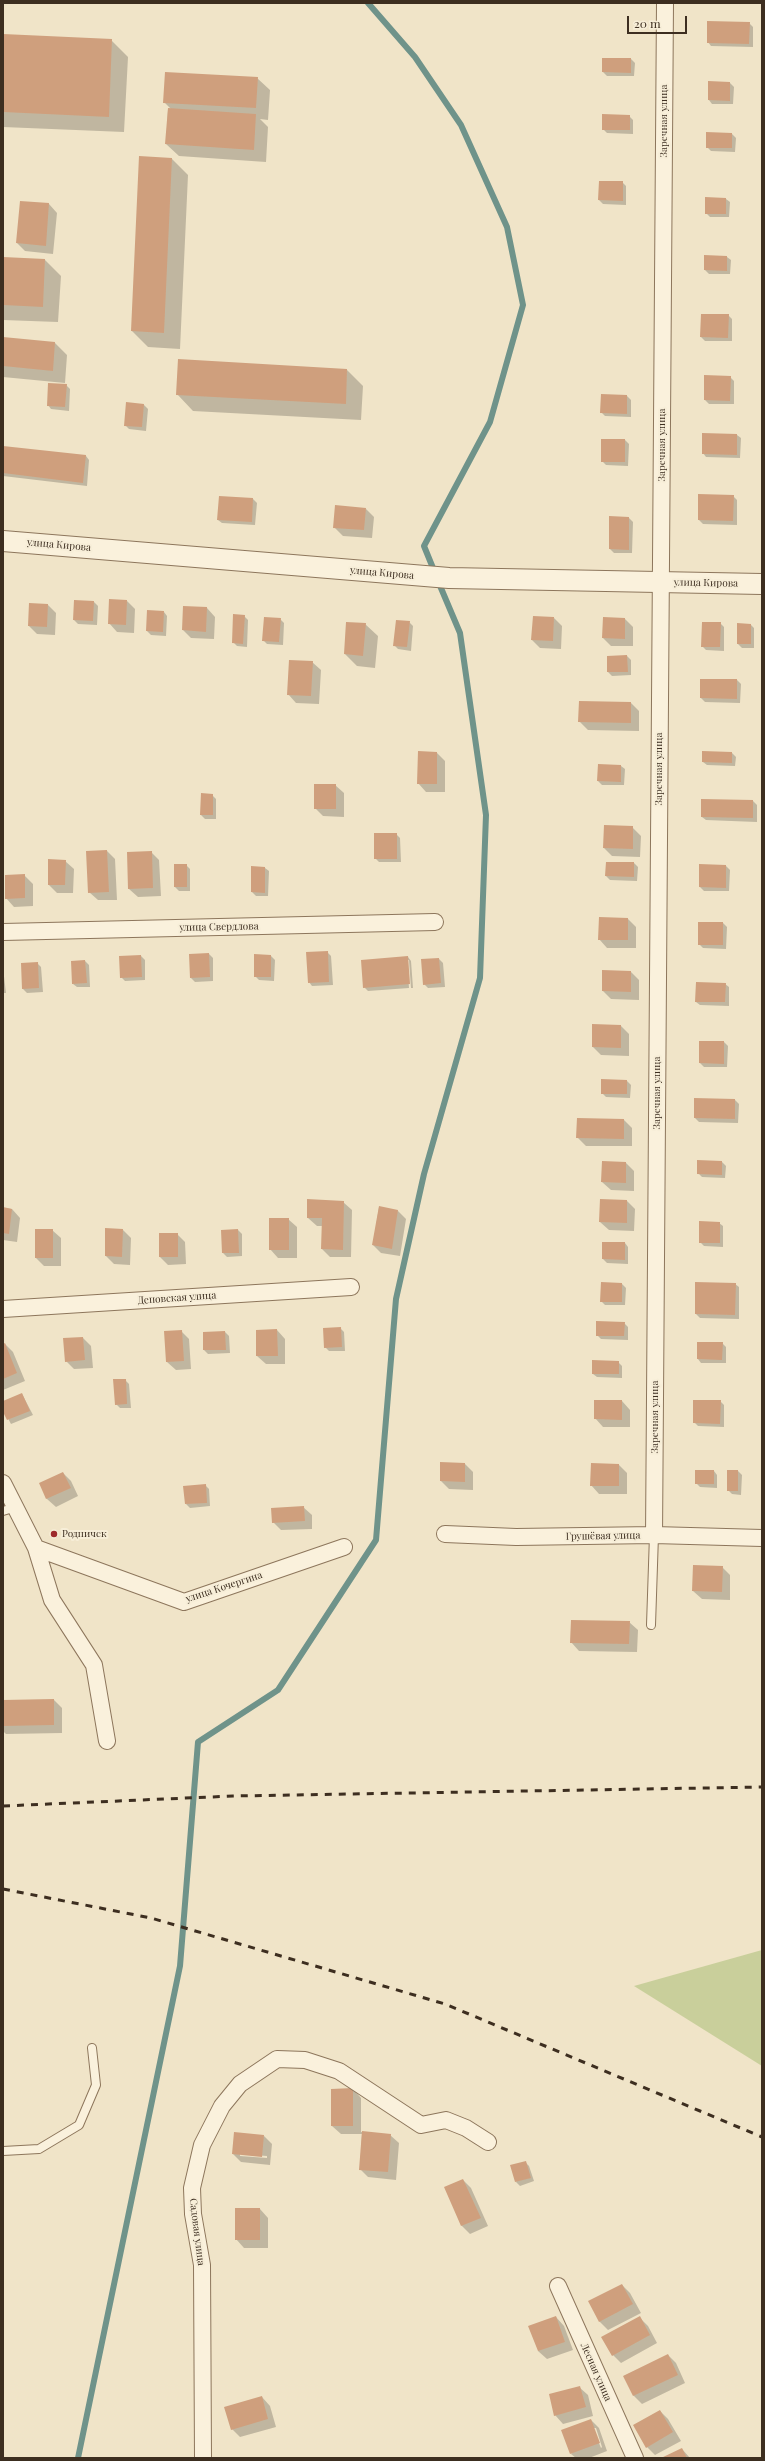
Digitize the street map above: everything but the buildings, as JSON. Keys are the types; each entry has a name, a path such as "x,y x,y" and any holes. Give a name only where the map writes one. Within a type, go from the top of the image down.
{"street":[{"name":"Заречная улица","path":"654,1535 665,3"},
{"name":"улица Кирова","path":"3,540 449,578 762,584"},
{"name":"улица Свердлова","path":"3,932 435,922"},
{"name":"Деповская улица","path":"3,1309 351,1287"},
{"path":"3,1483 9,1509 36,1548 52,1600 94,1665 107,1741"},
{"name":"Грушёвая улица","path":"444,1534 516,1538 654,1535 762,1538"},
{"name":"улица Кочергина","path":"36,1548 184,1602 344,1547"},
{"name":"Садовая улица","path":"203,2458 202,2265 193,2214 192,2188 202,2145 222,2106 240,2084 278,2059 305,2060 339,2071 421,2125 446,2120 466,2128 488,2142"},
{"name":"Лесная улица","path":"558,2286 635,2458"}],"lane":[{"path":"651,1625 654,1535"},
{"path":"3,2151 39,2148 79,2125 96,2085 92,2048"}],"green space":[{"path":"762,1950 762,2066 634,1986"}],"waterway":[{"path":"368,3 415,57 461,125 507,227 523,305 490,422 424,546 435,573"},
{"path":"78,2458 180,1966 198,1742 278,1690 376,1540 396,1299 424,1174 480,978 486,815 460,633 438,581"}],"railway":[{"path":"3,1806 233,1796 762,1787"},
{"path":"3,1889 151,1918 445,2004 762,2137"}],"place":[{"name":"Родничек","path":"54,1534"}]}
